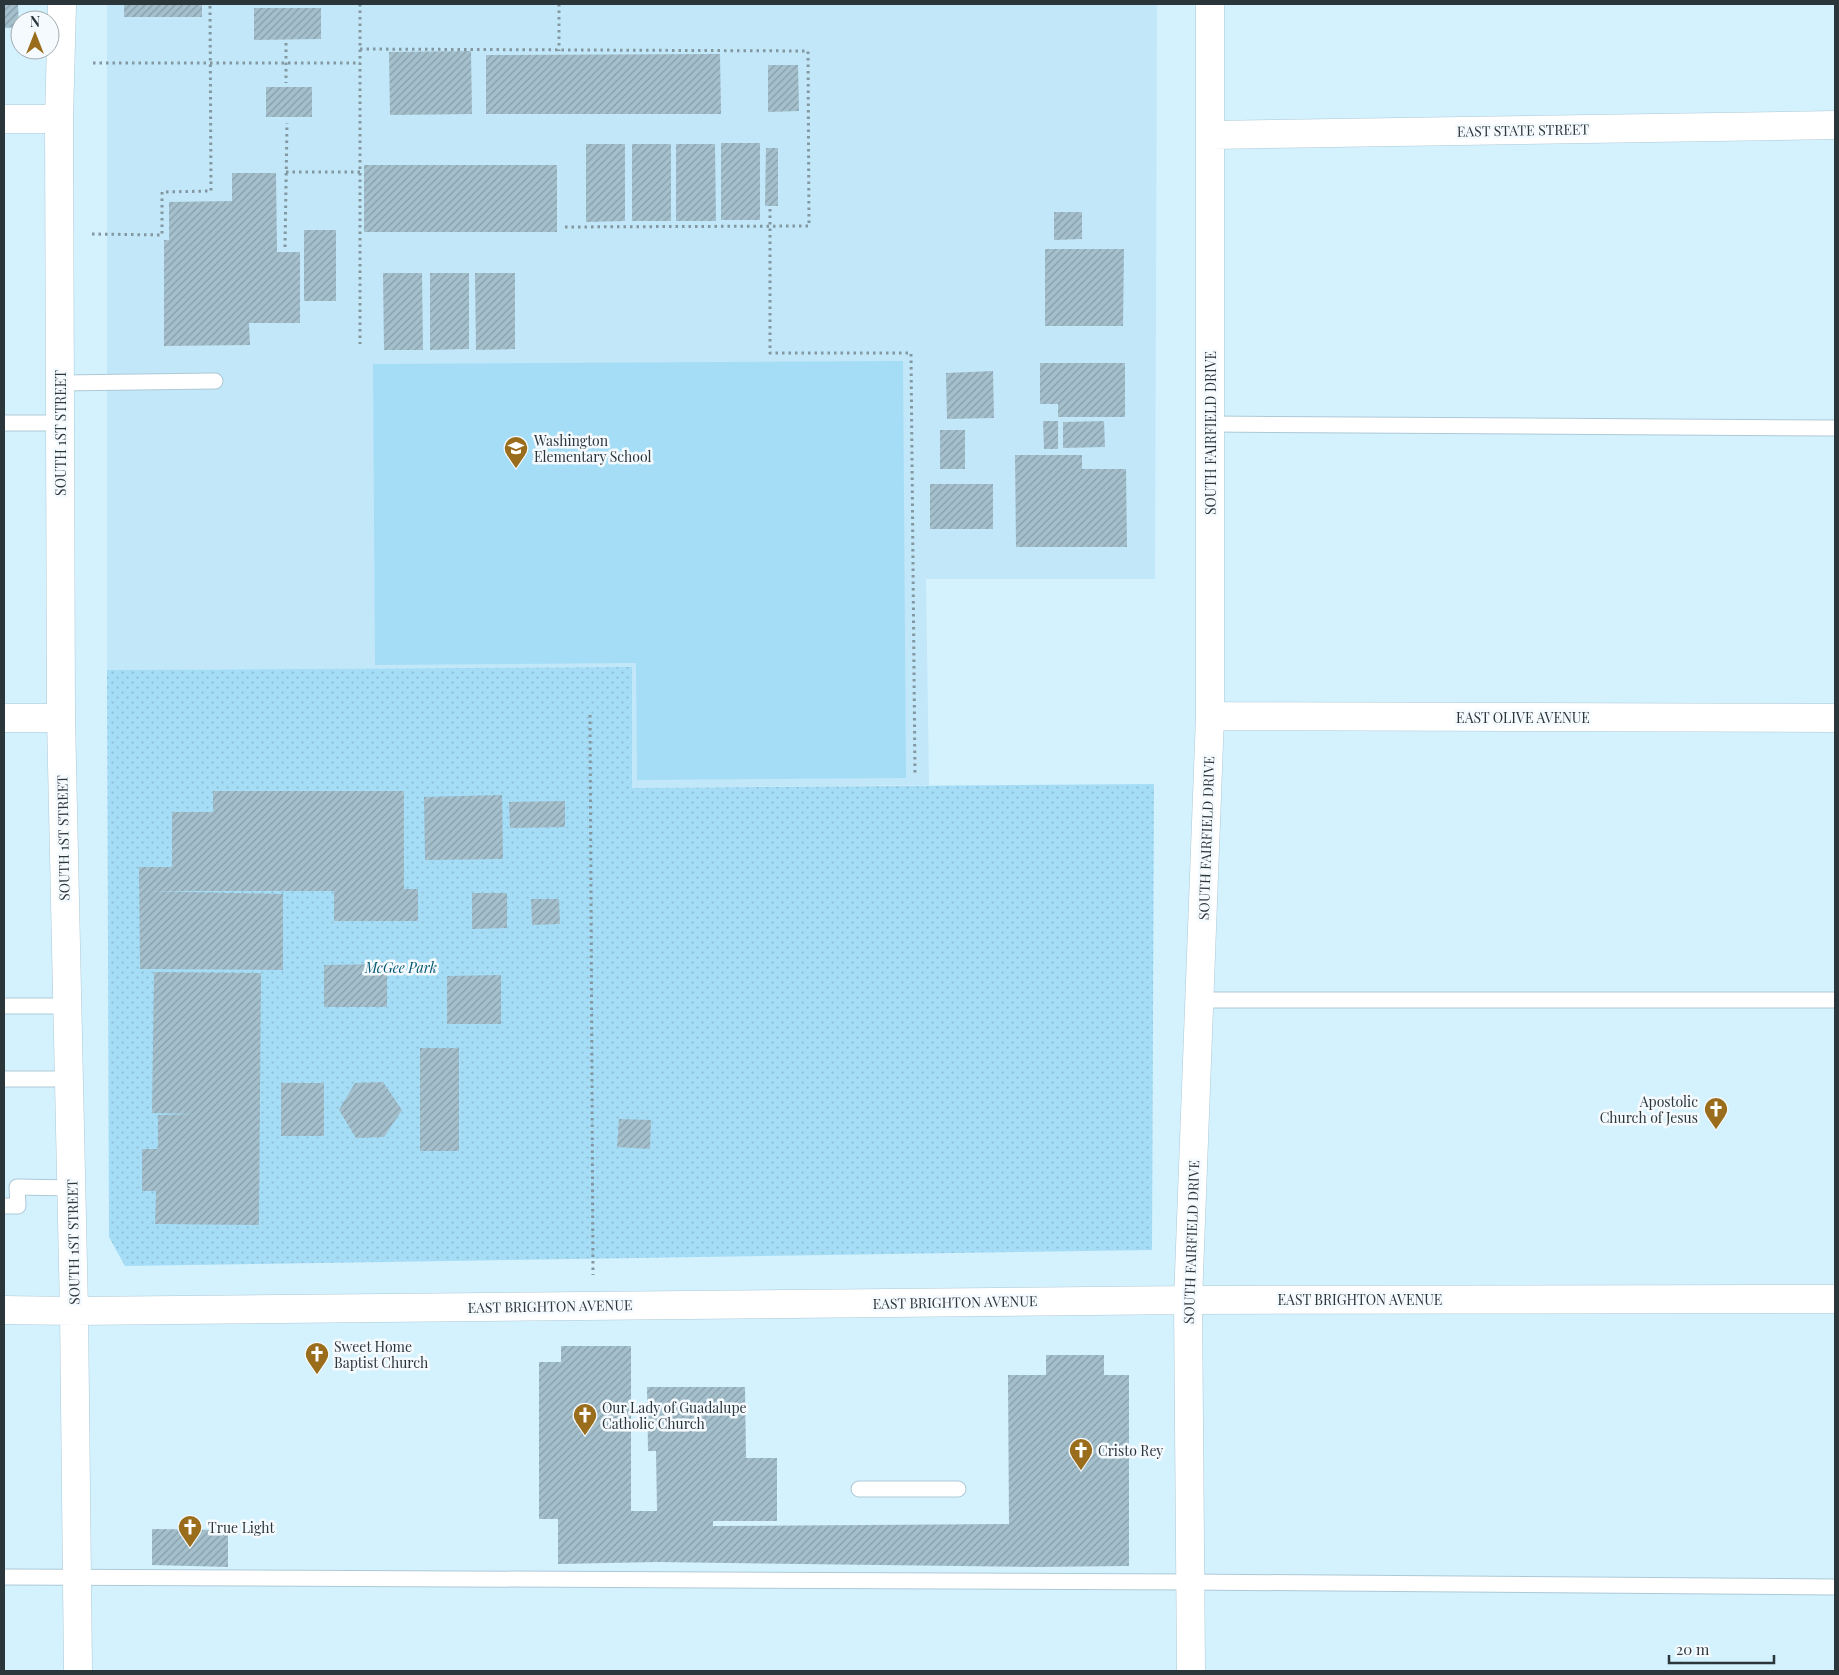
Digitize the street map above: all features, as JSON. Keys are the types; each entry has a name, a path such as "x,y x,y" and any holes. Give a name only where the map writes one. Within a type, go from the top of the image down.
{"street":[{"name":"SOUTH 1ST STREET","path":"62,4 59,118 61,718 72,1188 78,1671"},
{"name":"SOUTH FAIRFIELD DRIVE","path":"1191,1671 1188,1300 1210,716 1210,4"},
{"path":"4,119 59,118"},
{"name":"EAST STATE STREET","path":"1210,136 1835,125"},
{"name":"EAST OLIVE AVENUE","path":"1210,716 1835,718"},
{"path":"4,718 61,718"},
{"name":"EAST BRIGHTON AVENUE","path":"4,1310 74,1311 1188,1300 1835,1299"}],"lane":[{"path":"60,383 215,382"},
{"path":"4,423 60,423"},
{"path":"1210,424 1835,428"},
{"path":"1200,1000 1835,1000"},
{"path":"4,1006 68,1006"},
{"path":"4,1079 70,1080"},
{"path":"4,1206 18,1206 17,1187 72,1188"},
{"path":"859,1489 958,1489"},
{"path":"4,1578 1190,1582 1835,1587"}],"path":[{"path":"59,233 162,235 162,192 211,191 210,4"},
{"path":"360,4 360,344"},
{"path":"559,4 559,51"},
{"path":"286,43 286,83"},
{"path":"360,49 808,51 810,226 562,227"},
{"path":"60,64 360,64"},
{"path":"285,247 287,123"},
{"path":"286,172 360,172"},
{"path":"770,209 770,353 911,353 915,776"},
{"path":"590,715 593,1306"}],"shaded area":[{"name":"Washington Elementary School","path":"107,4 1157,4 1155,579 926,579 929,785 631,788 632,667 107,670"}],"green space":[{"path":"903,361 906,778 637,780 636,663 375,665 373,364"},
{"name":"McGee Park","path":"632,667 632,788 1154,784 1152,1250 125,1266 109,1237 107,670"}],"building":[{"path":"4,4 18,4 18,10 10,10 10,28 4,28"},
{"path":"124,4 202,4 202,17 124,17"},
{"path":"254,8 321,8 321,39 254,40"},
{"path":"471,51 472,114 390,115 389,52"},
{"path":"720,54 721,114 486,114 486,55"},
{"path":"768,65 798,65 799,111 768,112"},
{"path":"266,87 312,87 312,117 266,117"},
{"path":"721,143 760,143 760,220 721,220"},
{"path":"586,144 625,144 625,221 586,222"},
{"path":"632,144 671,144 671,221 632,221"},
{"path":"676,144 715,144 716,221 676,221"},
{"path":"766,148 778,148 778,206 765,206"},
{"path":"364,165 557,165 557,232 364,232"},
{"path":"232,173 276,173 277,252 300,252 300,323 249,323 250,345 164,346 164,240 169,240 169,202 232,201"},
{"path":"1054,212 1082,212 1082,239 1054,240"},
{"path":"304,230 336,230 336,301 304,301"},
{"path":"1045,249 1124,249 1123,326 1045,326"},
{"path":"383,273 422,273 423,350 384,350"},
{"path":"430,273 469,273 469,349 430,350"},
{"path":"475,273 515,273 515,349 476,350"},
{"path":"1040,363 1125,363 1125,417 1058,417 1058,404 1040,404"},
{"path":"993,371 994,418 947,419 946,373"},
{"path":"1043,421 1058,421 1058,449 1044,449"},
{"path":"1104,421 1105,447 1063,448 1063,422"},
{"path":"940,430 965,430 965,469 940,469"},
{"path":"1015,455 1082,455 1082,469 1126,469 1127,547 1016,547"},
{"path":"930,484 993,484 993,529 930,529"},
{"path":"213,791 404,791 404,889 418,889 418,921 334,921 334,891 147,891 283,894 283,970 140,969 139,867 172,867 172,812 213,812"},
{"path":"502,795 503,859 425,860 424,797"},
{"path":"565,801 565,827 510,828 509,802"},
{"path":"472,893 507,893 507,928 472,929"},
{"path":"531,899 559,899 560,924 532,925"},
{"path":"387,964 387,1007 324,1007 324,965"},
{"path":"154,972 261,973 259,1225 155,1224 156,1191 142,1191 142,1149 158,1149 158,1115 194,1114 152,1113"},
{"path":"501,975 501,1024 447,1024 447,976"},
{"path":"420,1048 459,1048 459,1151 420,1151"},
{"path":"383,1082 402,1110 384,1137 356,1138 339,1110 355,1083"},
{"path":"281,1083 324,1083 324,1136 281,1136"},
{"path":"619,1119 651,1120 650,1149 617,1147"},
{"path":"561,1346 631,1346 631,1511 657,1511 656,1451 648,1451 647,1387 745,1387 746,1458 777,1458 777,1521 713,1521 713,1526 1009,1524 1008,1375 1046,1375 1046,1355 1104,1355 1104,1375 1129,1375 1129,1566 1034,1567 657,1562 558,1564 558,1519 539,1519 539,1362 561,1362"},
{"name":"True Light","path":"152,1529 228,1530 228,1567 152,1565"}],"place":[{"name":"Washington Elementary School","path":"516,469"},
{"name":"Apostolic Church of Jesus","path":"1716,1130"},
{"name":"Sweet Home Baptist Church","path":"317,1375"},
{"name":"Our Lady of Guadalupe Catholic Church","path":"585,1436"},
{"name":"Cristo Rey","path":"1081,1471"},
{"name":"True Light","path":"190,1548"}]}
